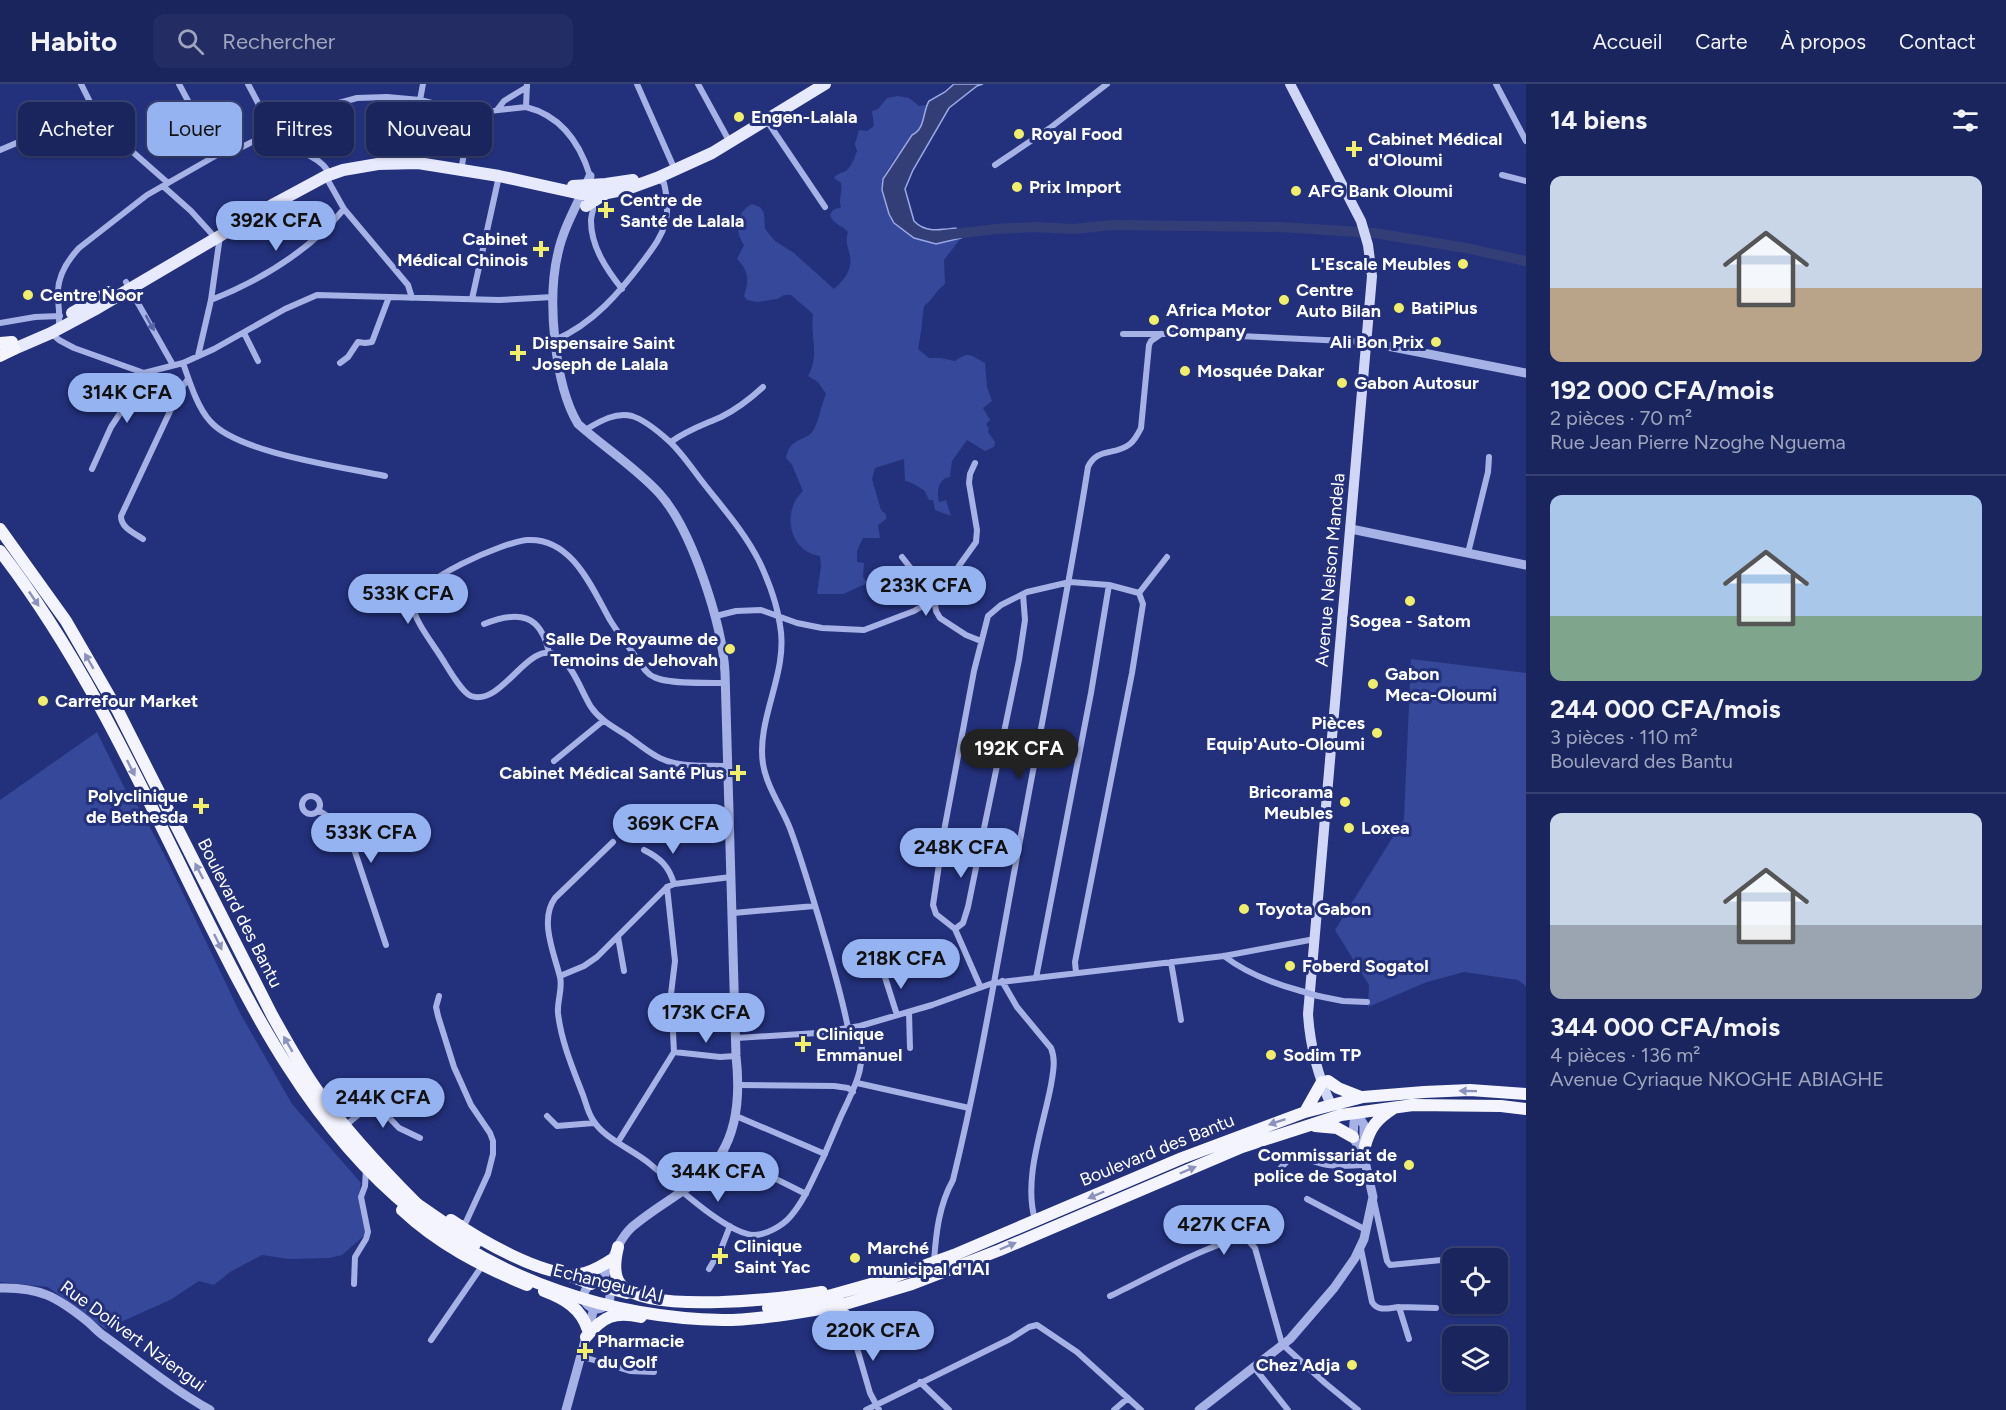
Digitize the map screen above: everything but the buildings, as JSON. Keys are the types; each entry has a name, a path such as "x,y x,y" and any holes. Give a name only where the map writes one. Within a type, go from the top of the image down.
{"highway":[{"path":"0,356 7,345"},
{"path":"0,522 3,550"},
{"name":"Boulevard des Bantu","path":"0,530 3,550 91,690 246,997 284,1062 313,1107 366,1168 415,1207"},
{"name":"Boulevard des Bantu","path":"3,550 66,621 112,700 272,1015 318,1091 415,1207"},
{"path":"1305,1112 1323,1080 1363,1097"},
{"name":"Boulevard des Bantu","path":"814,1308 934,1262 1182,1158 1305,1112 1363,1097 1452,1090 1526,1094"},
{"name":"Boulevard des Bantu","path":"814,1308 833,1309 934,1276 1242,1147 1354,1112 1445,1104 1526,1108"},
{"path":"1365,1156 1370,1130 1375,1122 1396,1107"},
{"path":"1305,1126 1337,1128 1353,1137"},
{"path":"374,1157 427,1204 494,1246 561,1273 632,1293 682,1301 732,1302 816,1293 885,1280"},
{"path":"366,1168 384,1193 409,1217 442,1242 482,1266 554,1295 633,1315 687,1324 769,1323 814,1308"},
{"name":"Echangeur IAI","path":"415,1207 451,1239 506,1270 560,1292 618,1308 664,1316 723,1320 772,1316 814,1308"},
{"path":"561,1273 585,1273 614,1257 616,1276 623,1288 632,1293"},
{"path":"554,1295 577,1309 588,1329 606,1317 633,1315"},
{"path":"833,1309 847,1316 850,1324"}],"main road":[{"path":"589,192 674,168 712,153 814,84"},
{"path":"326,173 402,162 418,163 589,192 607,193 627,189 657,178 825,84"},
{"name":"Avenue Nelson Mandela","path":"1290,84 1361,221 1368,246 1372,276 1308,1014 1310,1040 1323,1080 1335,1104"},
{"path":"7,345 55,325 326,173 375,158 404,156 462,165 531,181"}],"street":[{"path":"81,84 90,102"},
{"path":"179,84 189,102"},
{"path":"248,84 258,102"},
{"path":"420,100 423,84"},
{"path":"637,84 674,168"},
{"path":"698,84 728,137"},
{"path":"994,165 1080,106 1107,84"},
{"path":"1496,84 1526,141"},
{"path":"526,107 527,86"},
{"path":"497,111 504,101 527,86"},
{"path":"344,102 374,96 428,102"},
{"path":"492,111 526,107 554,119 571,134 586,161 595,242 605,267 622,288"},
{"path":"765,117 825,207"},
{"path":"0,150 18,142"},
{"path":"135,156 216,234 211,300 198,356"},
{"path":"215,156 147,195 114,219 70,258 58,284 55,325 58,340 74,348 144,372 183,363 244,333 285,309 317,296 472,299 553,297"},
{"path":"307,156 324,165 344,209 408,285 412,298"},
{"path":"462,165 464,156"},
{"path":"1503,175 1526,182"},
{"path":"472,299 499,176"},
{"path":"555,340 578,330 622,288 660,238 667,213 664,183 657,178"},
{"path":"589,192 580,215 567,227 558,252 553,297 555,340 564,392 573,415 585,430 645,480 672,510 691,549 716,616 724,654 736,1056 739,1085 736,1116 730,1137 722,1152 708,1171 632,1228 600,1285 584,1294 595,1306"},
{"path":"211,300 255,279 295,255 335,220 344,209"},
{"path":"128,285 173,365"},
{"path":"340,363 348,357 358,342 372,342 389,297"},
{"path":"0,323 35,317 55,325"},
{"path":"244,333 258,361"},
{"path":"1123,334 1366,342 1526,373"},
{"path":"934,1262 935,1239 943,1200 953,1180 984,1045 993,983 1070,582 1088,467 1097,456 1125,447 1136,438 1141,428 1149,345 1161,334"},
{"path":"183,363 188,379 210,421 217,429 244,443 282,454 385,476"},
{"path":"92,469 111,427 140,383 144,372"},
{"path":"143,539 124,527 121,516 180,390 188,379"},
{"path":"671,442 687,430 735,409 763,387"},
{"path":"585,430 610,417 632,416 648,424 671,442 745,537 766,578 778,615 781,650 765,730 763,765 790,829 815,906 843,999 848,1028"},
{"path":"1468,553 1488,471 1489,457"},
{"path":"716,616 748,609 761,610 798,623 822,628 864,630 914,611 934,598 964,561 976,542 977,530 969,483 975,463"},
{"path":"1351,529 1526,565"},
{"path":"725,684 663,680 650,676 625,642 581,570 560,549 545,543 521,541 484,552 428,584 418,593 413,603 415,613 427,635 455,678 472,696 489,694 502,686 531,659 549,653 556,655 567,666 590,705 603,721 663,759 688,765 727,766"},
{"path":"902,557 934,598 936,611 940,618 966,635 981,641"},
{"path":"1138,593 1167,557"},
{"path":"980,986 955,929 936,914 933,905 944,831 981,641 988,616 1001,605 1023,594 1070,582 1109,585 1138,593"},
{"path":"1036,978 1091,693 1109,585"},
{"path":"1076,973 1075,962 1132,673 1143,604 1138,593"},
{"path":"955,929 963,923 968,907 1019,660 1025,620 1023,594"},
{"path":"484,624 507,618 529,620 538,624 549,653"},
{"path":"554,761 603,721"},
{"path":"318,810 332,819 350,837 386,945"},
{"path":"944,831 982,838"},
{"path":"613,842 555,898 550,907 548,918 553,957 560,976 558,1013 573,1068 594,1123 649,1163 681,1192 730,1226 745,1233 754,1235 765,1233 782,1224 806,1194 857,1083 863,1053 860,1026"},
{"path":"618,1142 674,1052 671,1017 675,961 670,885 667,866 644,850"},
{"path":"560,976 589,963 670,885 731,877"},
{"path":"733,913 815,906"},
{"path":"618,937 624,971"},
{"path":"736,1038 817,1033 860,1026 909,1012 980,986 1002,981 1224,956 1315,939"},
{"path":"1224,956 1234,964 1262,977 1301,991 1343,1001 1367,1002"},
{"path":"1171,962 1181,1020"},
{"path":"883,971 897,1015"},
{"path":"1002,981 1017,1007 1051,1048 1054,1056 1049,1095 1031,1183 1031,1206 1035,1220"},
{"path":"438,996 436,1007 438,1016 454,1067 471,1105 490,1133 493,1148 488,1174 471,1214 466,1222 457,1224"},
{"path":"909,1012 910,1048"},
{"path":"674,1052 720,1057 736,1056"},
{"path":"857,1083 969,1108"},
{"path":"739,1085 834,1086 848,1088 853,1092"},
{"path":"346,1125 369,1106 374,1105 379,1107 399,1128 420,1138"},
{"path":"547,1116 556,1126 594,1123"},
{"path":"736,1116 825,1154"},
{"path":"1365,1156 1353,1137 1354,1122 1359,1117 1364,1125 1365,1156 1390,1265 1442,1259"},
{"path":"722,1152 806,1194"},
{"path":"1278,1171 1288,1159 1299,1156 1330,1165 1365,1156"},
{"path":"354,1284 356,1253 368,1232 361,1197 366,1168"},
{"path":"1199,1410 1290,1339 1334,1288 1361,1249 1373,1197"},
{"path":"1307,1199 1366,1230"},
{"path":"709,1269 721,1249 730,1226"},
{"path":"1110,1296 1218,1245 1246,1238 1255,1248 1282,1344 1324,1383 1359,1410"},
{"path":"1361,1249 1375,1307 1380,1309 1436,1308"},
{"path":"431,1340 482,1266"},
{"path":"566,1410 595,1306 610,1298 600,1285"},
{"name":"Rue Dolivert Nziengui","path":"0,1288 35,1290 60,1301 192,1401 210,1410"},
{"path":"1399,1307 1409,1340"},
{"path":"850,1324 877,1408"},
{"path":"866,1410 877,1408 920,1382 1037,1325 1077,1352 1141,1410"},
{"path":"580,1356 630,1371 654,1372"},
{"path":"1253,1366 1288,1410"},
{"path":"920,1382 949,1410"},
{"path":"1114,1410 1128,1398"}],"shaded area":[{"path":"954,84 983,84 977,86 949,108 913,170 905,189 914,221 918,225 934,230 956,228 961,238 936,244 914,238 894,223 882,190 883,179 912,135 920,128 929,101"},
{"path":"898,96 909,98 919,106 926,105 922,125 884,175 882,190 894,223 914,238 936,244 961,238 944,260 945,284 924,306 918,349 929,358 955,361 967,355 985,363 987,387 992,401 983,408 990,420 986,424 988,432 995,442 994,447 985,451 967,440 952,461 950,477 941,482 938,494 939,502 946,500 951,516 935,510 933,500 929,500 924,490 905,481 904,459 875,468 872,479 886,519 878,525 880,538 863,538 857,551 857,562 864,563 863,577 868,583 843,594 817,594 820,556 809,553 795,539 792,530 792,509 796,499 803,491 792,465 786,458 791,446 814,429 826,394 818,382 808,376 812,368 814,353 813,314 791,295 757,302 747,300 744,296 747,276 737,259 744,245 739,234 738,223 739,217 746,208 752,204 760,207 764,213 765,229 775,241 794,253 834,289 846,275 851,261 847,242 848,232 830,215 833,210 841,207 841,183 834,178 852,164 857,151 855,144 859,130 867,131 874,126 872,111 878,109 887,98"},
{"path":"1411,659 1526,673 1526,986 1518,980 1464,972 1427,982 1368,1007 1369,985 1335,930 1404,819"},
{"path":"97,732 125,789 142,812 169,864 240,1013 292,1104 361,1183 360,1203 366,1234 342,1255 329,1258 289,1259 262,1255 230,1272 214,1285 199,1281 170,1300 105,1329 48,1287 0,1282 0,800"}],"waterway":[{"path":"945,235 996,229 1035,227 1073,229 1112,225 1281,227 1374,233 1466,248 1526,261"}],"place":[{"name":"Engen-Lalala","path":"739,117"},
{"name":"Royal Food","path":"1019,134"},
{"name":"Cabinet Médical d'Oloumi","path":"1354,149"},
{"name":"Prix Import","path":"1017,187"},
{"name":"AFG Bank Oloumi","path":"1296,191"},
{"name":"Centre de Santé de Lalala","path":"606,210"},
{"name":"Cabinet Médical Chinois","path":"541,249"},
{"name":"L'Escale Meubles","path":"1463,264"},
{"name":"Centre Noor","path":"28,295"},
{"name":"Centre Auto Bilan","path":"1284,300"},
{"name":"BatiPlus","path":"1399,308"},
{"name":"Africa Motor Company","path":"1154,320"},
{"name":"Ali Bon Prix","path":"1436,342"},
{"name":"Dispensaire Saint Joseph de Lalala","path":"518,353"},
{"name":"Mosquée Dakar","path":"1185,371"},
{"name":"Gabon Autosur","path":"1342,383"},
{"name":"Sogea - Satom","path":"1410,601"},
{"name":"Salle De Royaume de Temoins de Jehovah","path":"730,649"},
{"name":"Gabon Meca-Oloumi","path":"1373,684"},
{"name":"Carrefour Market","path":"43,701"},
{"name":"Pièces Equip'Auto-Oloumi","path":"1377,733"},
{"name":"Cabinet Médical Santé Plus","path":"738,773"},
{"name":"Bricorama Meubles","path":"1345,802"},
{"name":"Polyclinique de Bethesda","path":"201,806"},
{"name":"Loxea","path":"1349,828"},
{"name":"Toyota Gabon","path":"1244,909"},
{"name":"Foberd Sogatol","path":"1290,966"},
{"name":"Clinique Emmanuel","path":"803,1044"},
{"name":"Sodim TP","path":"1271,1055"},
{"name":"Commissariat de police de Sogatol","path":"1409,1165"},
{"name":"Clinique Saint Yac","path":"720,1256"},
{"name":"Marché municipal d'IAI","path":"855,1258"},
{"name":"Pharmacie du Golf","path":"585,1351"},
{"name":"Chez Adja","path":"1352,1365"}]}
